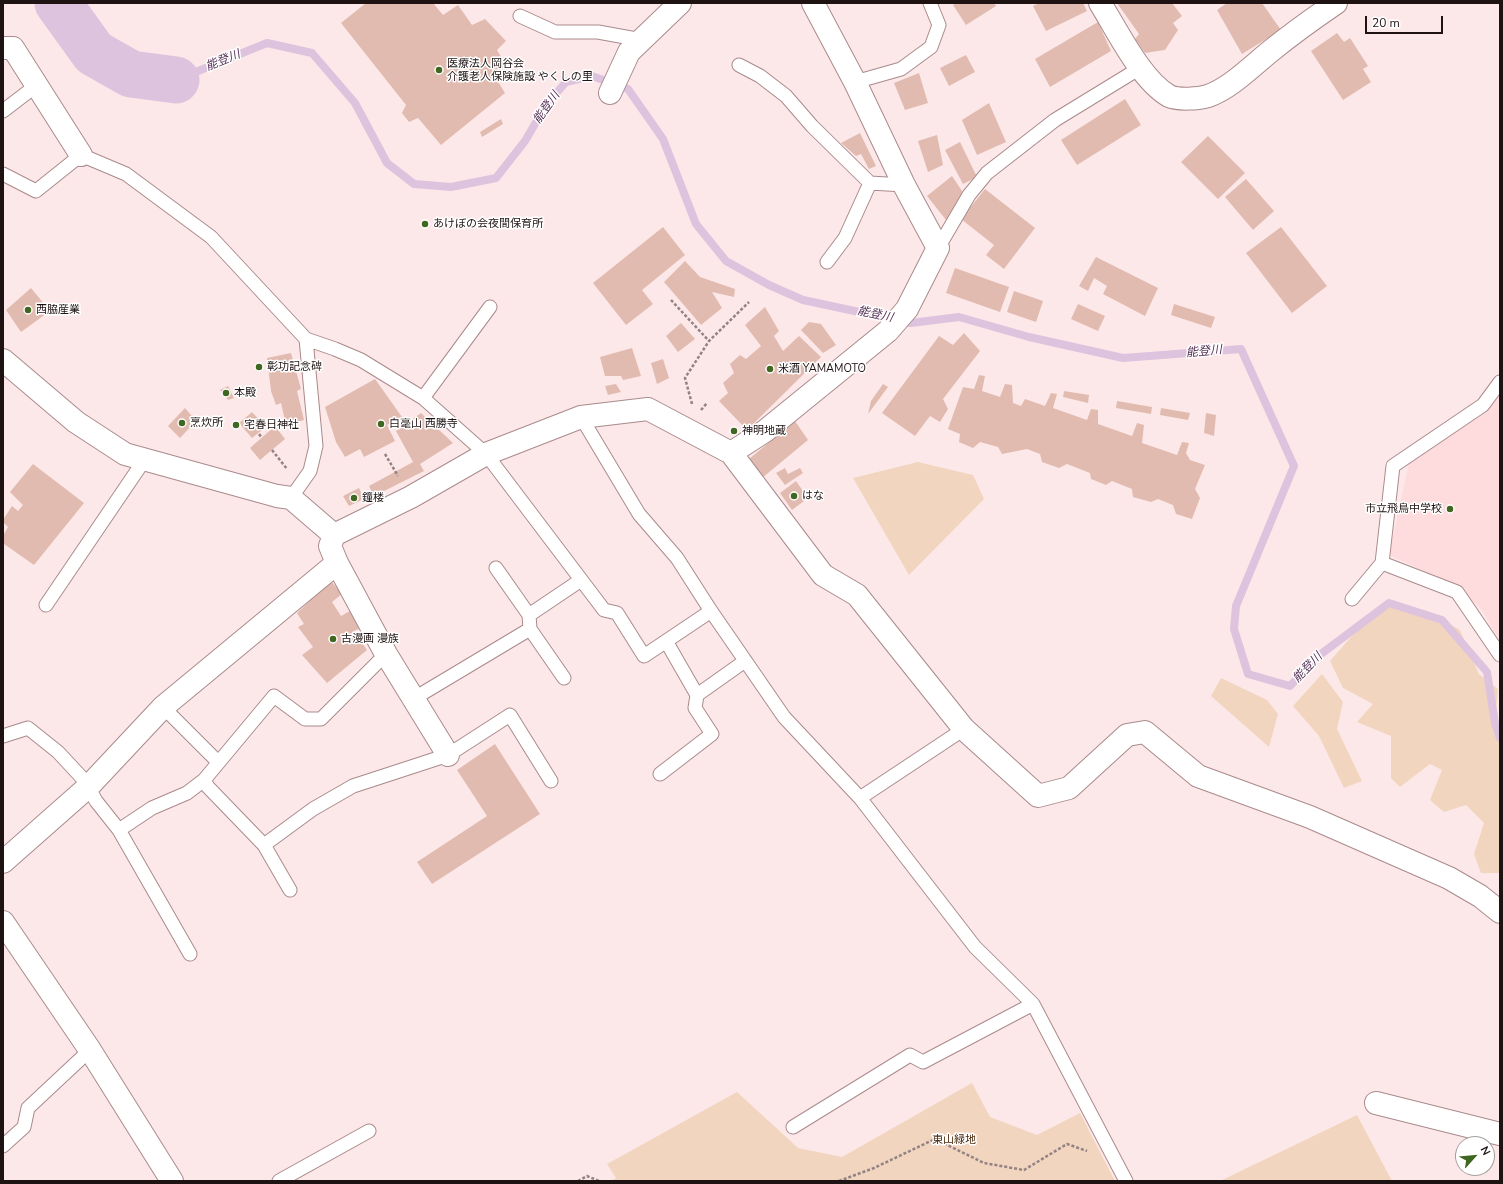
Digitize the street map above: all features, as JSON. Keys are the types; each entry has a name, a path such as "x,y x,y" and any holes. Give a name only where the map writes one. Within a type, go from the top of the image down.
{"street":[{"path":"610,93 636,46 680,3"},
{"path":"731,453 765,431 888,331 906,309 938,248 904,185 855,82 813,3"},
{"path":"1100,3 1140,68 1156,86 1170,96 1190,99 1207,96 1223,88 1288,37 1336,3"},
{"path":"3,48 13,48 81,155"},
{"path":"3,360 76,422 125,454 277,496 291,498 334,535"},
{"path":"448,756 386,654 337,563 330,546 334,535 411,497 486,454 581,417 648,409 731,453 823,575 857,595 964,729 1038,796 1069,788 1127,735 1145,732 1198,776 1310,817 1449,878 1480,896 1500,912"},
{"path":"3,862 88,787 162,707 337,563"},
{"path":"3,922 90,1050 172,1181"},
{"path":"1376,1103 1500,1134"}],"lane":[{"path":"855,82 901,69 931,47 939,25 930,3"},
{"path":"520,16 555,32 598,32 636,46"},
{"path":"739,65 760,76 786,96 812,126 870,183 904,185"},
{"path":"938,248 968,195 987,173 1055,120 1140,68"},
{"path":"3,111 37,85"},
{"path":"3,174 36,191 81,155 126,174 211,237 306,339 361,360 422,398 486,454 604,610 618,613 644,656 711,611"},
{"path":"827,262 845,238 870,183"},
{"path":"422,398 490,307"},
{"path":"291,498 310,470 316,446 306,339"},
{"path":"1352,599 1382,563 1393,466 1483,405 1500,382"},
{"path":"581,417 639,514 677,558 711,611 784,718 860,798 975,948 1033,1004 1126,1181"},
{"path":"46,605 145,459"},
{"path":"1382,563 1457,592 1500,655"},
{"path":"496,568 529,616 530,629 564,678"},
{"path":"529,616 581,580"},
{"path":"413,699 530,629"},
{"path":"660,774 712,734 695,708 697,695 666,641"},
{"path":"119,830 152,808 187,793 204,780 274,696 305,719 321,719 386,654"},
{"path":"697,695 745,661"},
{"path":"162,707 218,762"},
{"path":"264,845 313,808 353,786 448,756 510,715 551,781"},
{"path":"3,736 28,728 58,752 85,781 96,801 119,830 190,954"},
{"path":"860,798 964,729"},
{"path":"204,780 208,787 264,845 290,890"},
{"path":"793,1127 910,1054 923,1062 1033,1004"},
{"path":"3,1146 24,1127 28,1108 90,1050"},
{"path":"279,1181 370,1131"}],"path":[{"path":"671,300 709,341"},
{"path":"694,411 685,378 709,341 749,302"},
{"path":"259,434 262,438"},
{"path":"272,450 285,466"},
{"path":"839,1181 874,1168 935,1139 984,1163 1024,1170 1067,1144 1114,1159"},
{"path":"578,1181 588,1176 599,1181"}],"shaded area":[{"name":"市立飛鳥中学校","path":"1500,395 1500,641 1482,610 1454,585 1389,555 1409,463 1484,414"}],"green space":[{"path":"918,462 973,475 984,499 909,575 853,478"},
{"path":"1389,603 1427,611 1460,630 1479,674 1498,689 1495,723 1500,732 1500,873 1481,873 1474,854 1484,823 1466,805 1444,812 1430,800 1442,770 1430,764 1400,787 1391,778 1391,736 1357,722 1373,704 1343,688 1330,661 1371,614"},
{"path":"1322,674 1343,702 1337,729 1362,781 1344,788 1319,736 1293,706"},
{"path":"1221,678 1267,700 1278,714 1269,747 1211,696"},
{"name":"東山緑地","path":"972,1083 990,1117 1037,1135 1080,1113 1115,1181 612,1181 616,1178 607,1164 737,1092 798,1148 842,1157"},
{"path":"1357,1115 1392,1181 1220,1181"}],"building":[{"name":"医療法人岡谷会 介護老人保険施設 やくしの里","path":"366,3 433,3 443,15 458,5 472,25 485,19 506,41 497,50 506,65 494,75 505,93 441,145 418,118 409,122 402,113 406,105 341,23"},
{"path":"956,3 994,3 996,6 966,25 953,5"},
{"path":"1039,3 1083,3 1087,11 1046,31 1033,6"},
{"path":"1117,3 1172,3 1182,16 1173,23 1178,30 1165,50 1145,53 1135,39 1139,34"},
{"path":"1227,3 1262,3 1281,30 1242,54 1217,10"},
{"path":"1098,22 1111,51 1050,87 1035,59"},
{"path":"1337,33 1344,42 1350,38 1368,66 1363,69 1371,82 1343,100 1311,51"},
{"path":"966,55 975,72 949,86 940,68"},
{"path":"919,73 928,103 905,110 894,83"},
{"path":"1125,99 1141,125 1077,165 1061,140"},
{"path":"989,103 1006,142 977,155 962,120"},
{"path":"501,119 503,124 482,137 480,132"},
{"path":"860,133 876,166 869,169 861,154 856,156 841,143"},
{"path":"937,135 943,165 928,172 918,141"},
{"path":"1208,136 1245,173 1218,199 1181,162"},
{"path":"960,142 977,177 963,184 945,150"},
{"path":"952,176 964,194 946,220 927,196"},
{"path":"1246,179 1274,211 1253,230 1225,197"},
{"path":"985,189 1035,228 1004,269 986,255 994,245 961,219"},
{"path":"663,227 685,255 642,290 653,304 626,325 593,283"},
{"path":"1281,227 1327,286 1292,313 1246,253"},
{"path":"1096,257 1158,288 1145,316 1103,294 1107,286 1094,278 1088,291 1079,286"},
{"path":"685,261 700,277 735,289 734,297 712,292 722,308 701,325 664,282"},
{"path":"955,268 1009,287 1000,312 946,293"},
{"name":"西脇産業","path":"31,288 50,311 21,332 6,310"},
{"path":"1014,291 1043,301 1036,322 1007,312"},
{"path":"1078,304 1105,316 1098,331 1071,319"},
{"path":"1174,304 1215,317 1211,328 1171,315"},
{"name":"米酒 YAMAMOTO","path":"765,307 779,331 774,336 783,351 799,336 821,357 747,430 719,401 728,393 723,383 734,373 730,364 740,355 746,359 761,346 745,325"},
{"path":"809,322 821,324 836,345 823,353 801,330"},
{"path":"681,323 695,339 678,352 666,336"},
{"path":"964,333 980,351 943,399 948,409 940,422 930,416 915,436 882,413 939,336 953,345"},
{"path":"632,348 641,376 623,380 621,376 605,376 600,357"},
{"path":"291,353 301,389 297,391 304,420 286,425 281,403 276,405 271,391 267,358"},
{"path":"663,359 669,378 657,384 651,363"},
{"path":"979,375 985,376 982,391 1000,397 1005,384 1012,385 1013,403 1021,406 1025,399 1045,406 1051,393 1057,394 1053,408 1087,420 1091,409 1098,410 1098,424 1132,436 1137,423 1144,425 1142,443 1177,455 1182,442 1189,443 1186,453 1190,460 1205,465 1195,489 1200,498 1192,519 1176,514 1173,505 1158,499 1151,502 1133,497 1132,489 1112,481 1106,485 1091,479 1090,473 1067,464 1059,468 1042,462 1040,454 1027,449 1002,454 998,447 980,442 973,448 959,442 960,434 948,429 963,387 974,389"},
{"path":"375,379 402,417 387,425 395,441 364,457 360,449 345,457 336,442 325,407"},
{"path":"616,384 621,392 608,395 605,386"},
{"path":"883,384 888,387 868,414 871,401"},
{"name":"本殿","path":"228,386 234,398 228,400 220,390"},
{"path":"1064,391 1089,395 1088,403 1063,397"},
{"path":"1117,401 1152,407 1151,414 1116,408"},
{"name":"烹炊所","path":"185,408 196,421 180,438 168,426"},
{"path":"1161,408 1190,413 1188,420 1160,415"},
{"path":"252,412 266,427 252,438 239,423"},
{"path":"421,413 453,443 420,464 424,471 374,496 369,486 413,462 396,431"},
{"path":"1206,413 1216,415 1214,436 1204,433"},
{"path":"795,421 808,440 762,478 749,459"},
{"path":"275,426 285,439 260,460 250,448"},
{"path":"33,464 84,503 34,565 4,544 3,536 8,527 3,520 12,506 18,511 23,505 10,492"},
{"path":"785,468 788,474 800,468 803,473 785,485 776,473"},
{"name":"はな","path":"796,481 808,498 792,510 780,493"},
{"name":"鐘楼","path":"359,488 364,499 349,506 343,496"},
{"name":"古漫画 漫族","path":"331,581 342,594 332,602 341,616 350,611 361,628 354,631 367,650 327,683 302,655 313,647 298,627 304,624 297,613"},
{"path":"495,744 540,814 432,884 417,862 487,816 457,770"}],"waterway":[{"name":"能登川","path":"58,3 94,53 131,74 176,80"},
{"name":"能登川","path":"176,80 267,43 312,53 355,103 387,163 414,184 451,187 496,178 525,141 546,105 566,82 592,76 628,89 663,139 696,224 726,261 769,285 803,300 911,323 959,317 1029,337 1123,358 1241,349 1294,466 1236,606 1234,629 1248,674 1290,686 1321,654 1389,603 1442,620 1487,672 1495,723 1500,738"}],"place":[{"name":"医療法人岡谷会 介護老人保険施設 やくしの里","path":"439,70"},
{"name":"あけぼの会夜間保育所","path":"425,224"},
{"name":"西脇産業","path":"28,310"},
{"name":"彰功記念碑","path":"259,367"},
{"name":"米酒 YAMAMOTO","path":"770,369"},
{"name":"本殿","path":"226,393"},
{"name":"烹炊所","path":"182,423"},
{"name":"白毫山 西勝寺","path":"381,424"},
{"name":"宅春日神社","path":"236,425"},
{"name":"神明地蔵","path":"734,431"},
{"name":"はな","path":"794,496"},
{"name":"鐘楼","path":"354,498"},
{"name":"市立飛鳥中学校","path":"1450,509"},
{"name":"古漫画 漫族","path":"333,639"}]}
